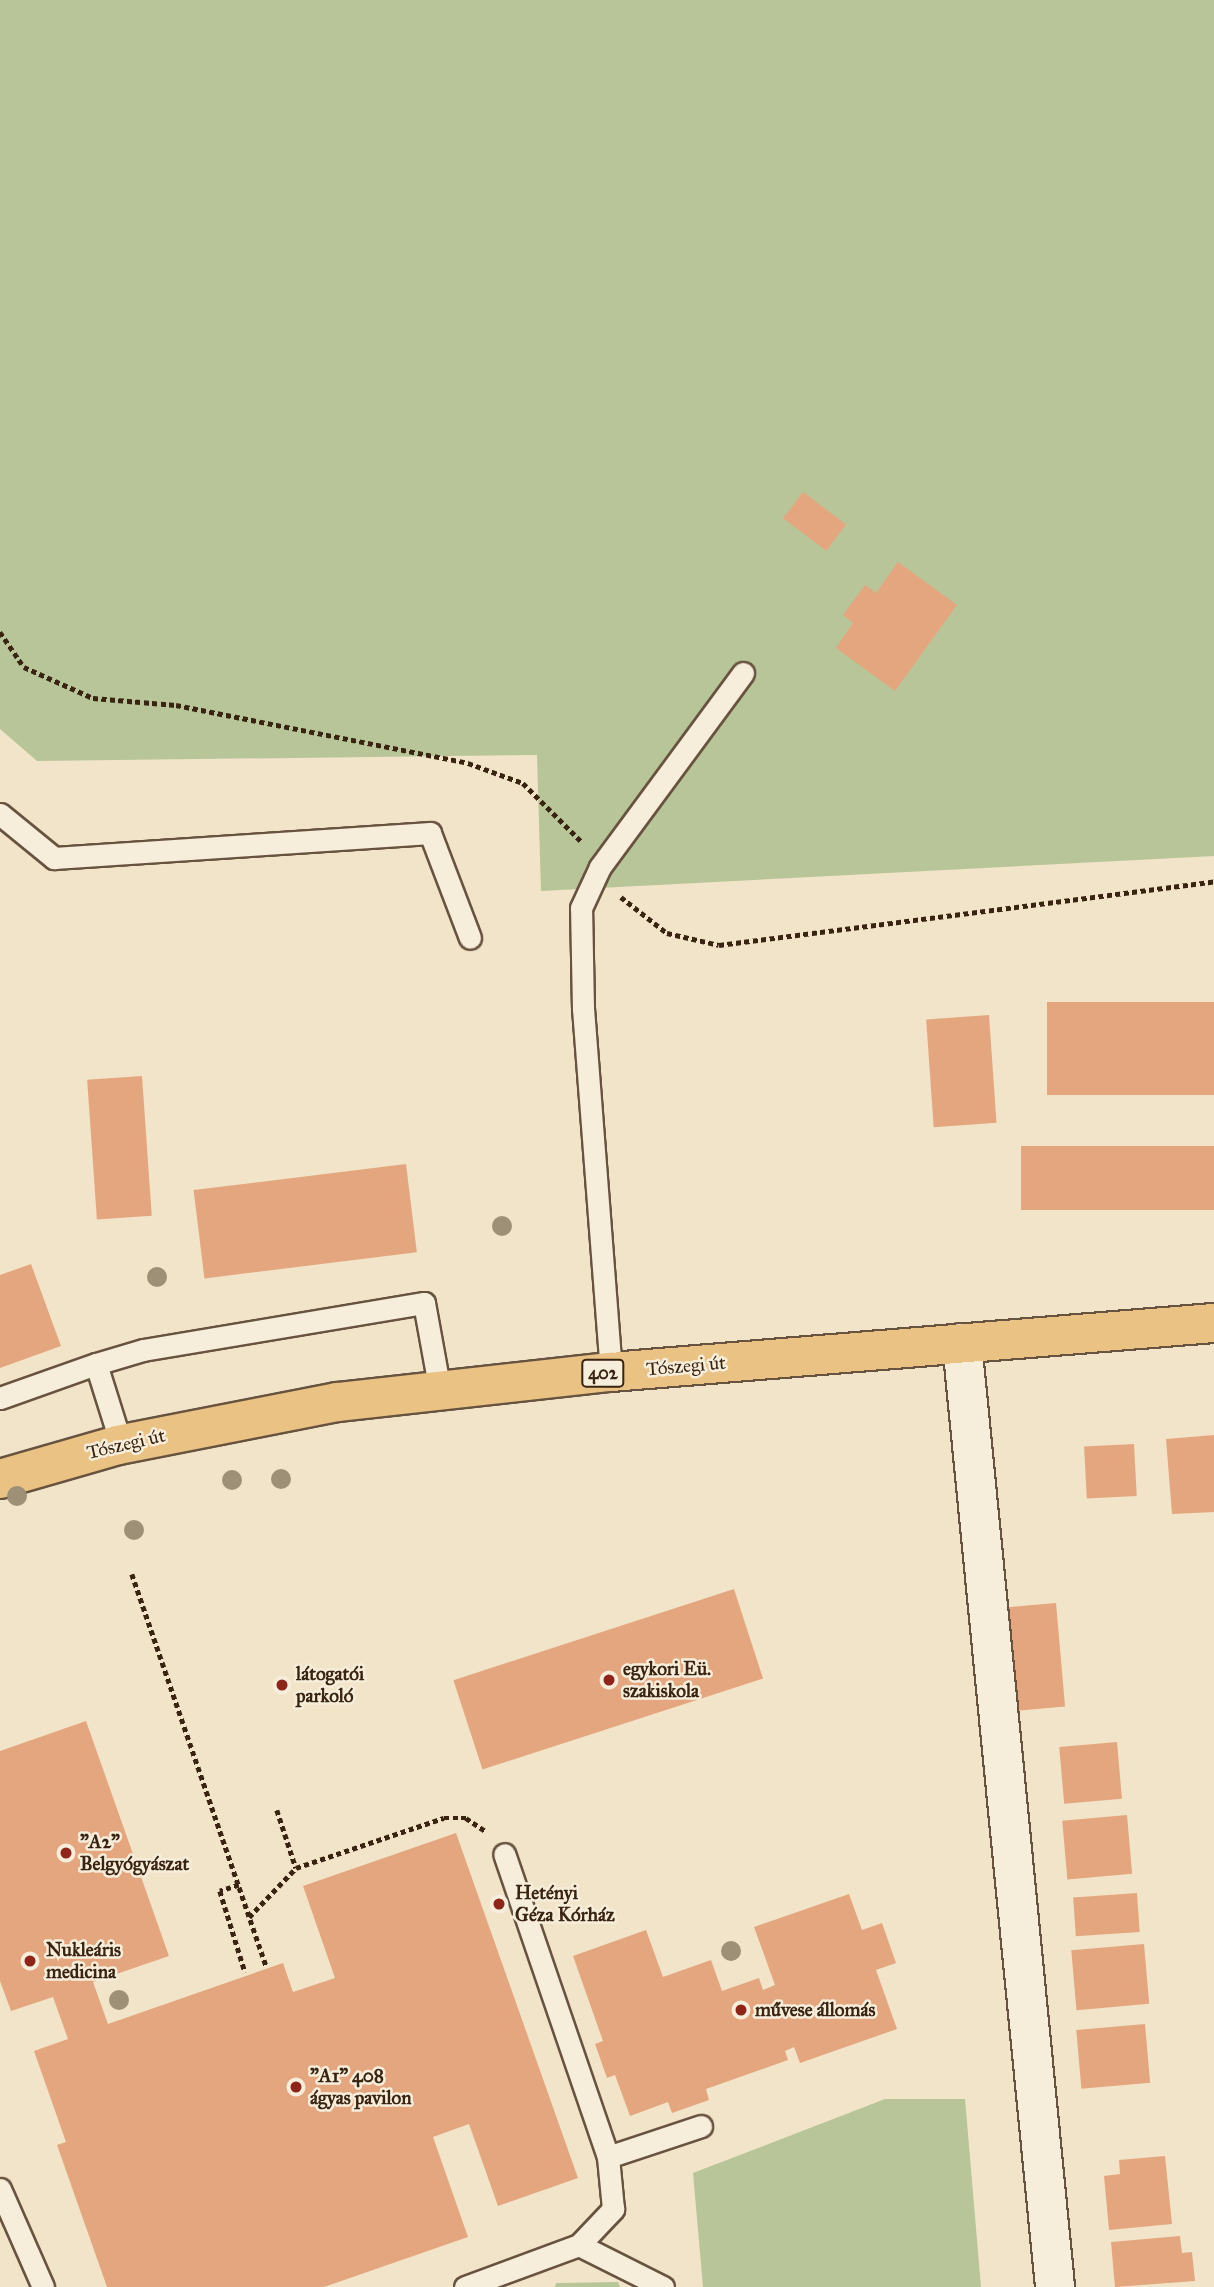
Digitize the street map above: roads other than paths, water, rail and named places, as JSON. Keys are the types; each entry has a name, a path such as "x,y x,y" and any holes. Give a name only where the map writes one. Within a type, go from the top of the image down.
{"main road":[{"name":"Tószegi út","path":"0,1479 121,1444 338,1402 611,1372 1214,1323"}],"street":[{"path":"962,1343 1055,2287"}],"lane":[{"path":"611,1372 583,1009 581,908 600,867 743,673"},
{"path":"0,814 54,858 430,833 470,937"},
{"path":"0,1398 143,1350 424,1303 440,1391"},
{"path":"96,1364 121,1444"},
{"path":"465,2287 508,2280 579,2245 612,2209 608,2157 504,1854"},
{"path":"608,2157 701,2126"},
{"path":"0,2189 43,2287"},
{"path":"579,2245 663,2287"}],"place":[{"name":"egykori Eü. szakiskola","path":"609,1680"},
{"name":"látogatói parkoló","path":"282,1685"},
{"name":"\"A2\" Belgyógyászat","path":"66,1853"},
{"name":"Hetényi Géza Kórház","path":"499,1904"},
{"name":"Nukleáris medicina","path":"30,1961"},
{"name":"művese állomás","path":"741,2010"},
{"name":"\"A1\" 408 ágyas pavilon","path":"296,2087"}]}
